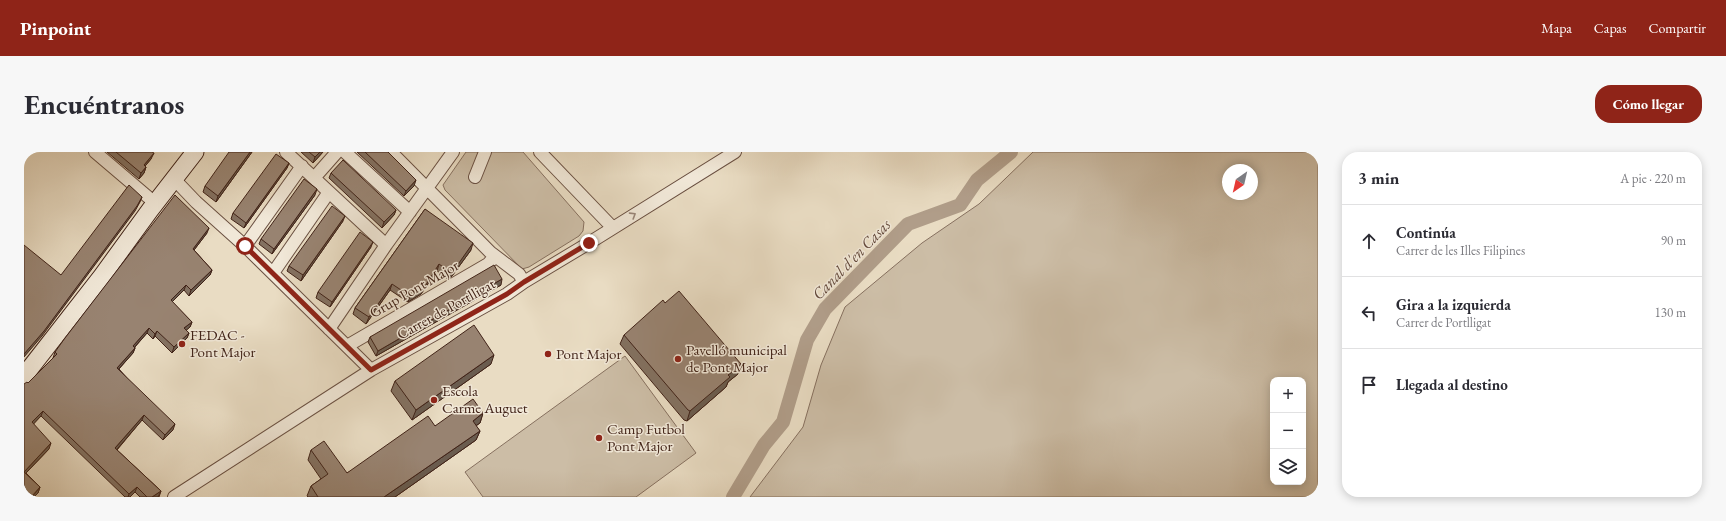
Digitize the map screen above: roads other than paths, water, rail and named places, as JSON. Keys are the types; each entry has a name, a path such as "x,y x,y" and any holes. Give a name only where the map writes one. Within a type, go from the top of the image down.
{"street":[{"path":"95,152 155,203"},
{"path":"24,376 102,276 155,203 195,152"},
{"path":"286,152 386,245"},
{"path":"314,178 337,152"},
{"path":"344,152 410,212"},
{"path":"391,152 495,256 519,274 524,282"},
{"name":"Grup Pont Major","path":"329,329 386,245 453,152"},
{"path":"475,177 485,152"},
{"path":"540,152 613,228"},
{"name":"Carrer de Portlligat","path":"174,497 371,370 507,294 735,152"},
{"path":"245,246 302,166"},
{"path":"174,179 196,202 273,273 371,370"},
{"path":"273,273 330,192"},
{"name":"Grup Pont Major","path":"347,346 488,264 495,256"}],"waterway":[{"name":"Canal d'en Casas","path":"733,497 764,445 783,422 807,340 825,309 908,224 960,205 977,180 1011,152"}],"place":[{"name":"FEDAC - Pont Major","path":"182,344"},
{"name":"Pont Major","path":"548,354"},
{"name":"Pavelló municipal de Pont Major","path":"678,359"},
{"name":"Escola Carme Auguet","path":"434,400"},
{"name":"Camp Futbol Pont Major","path":"599,438"}]}
